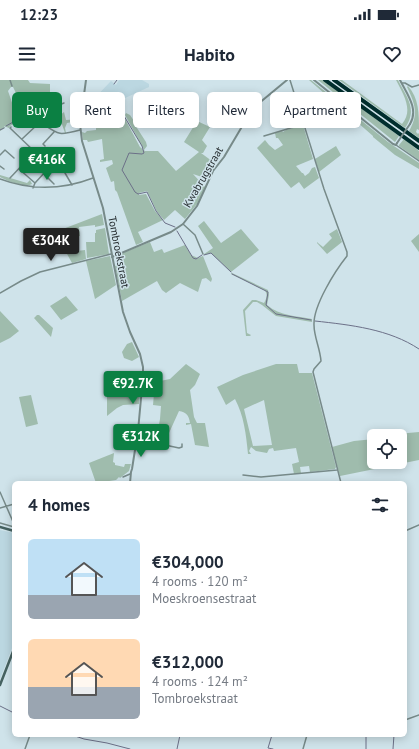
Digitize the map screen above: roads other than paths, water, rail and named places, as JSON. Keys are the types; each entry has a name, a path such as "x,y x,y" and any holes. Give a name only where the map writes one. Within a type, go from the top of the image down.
{"highway":[{"path":"325,80 419,148"},
{"path":"334,80 419,141"}],"main road":[{"path":"0,527 12,530"},
{"path":"0,685 12,654"}],"street":[{"path":"10,80 12,86"},
{"name":"Tombroekstraat","path":"85,92 86,80"},
{"name":"Kwabrugstraat","path":"111,256 171,232 183,224 198,206 213,171 224,157 250,113 261,101 287,80"},
{"path":"290,80 294,92"},
{"path":"314,80 387,139 396,144 401,150 419,161"},
{"path":"396,144 413,118 413,107 400,80"},
{"path":"402,83 412,87 419,85"},
{"path":"11,127 10,128 36,153"},
{"path":"22,139 34,128"},
{"path":"48,128 62,135 80,130"},
{"path":"264,136 291,128"},
{"path":"305,128 326,195 347,252 347,256 324,292 314,319 314,328 321,361 313,372 340,481"},
{"name":"Tombroekstraat","path":"80,130 102,208 124,316 140,354 143,367 138,426 130,481"},
{"path":"44,146 43,144 54,132"},
{"path":"0,148 3,151 5,150 14,158"},
{"path":"33,188 35,183 46,171 48,172 57,161 50,149"},
{"path":"0,155 3,151"},
{"path":"33,159 46,171"},
{"path":"10,178 27,160"},
{"path":"0,166 4,169"},
{"path":"19,169 35,183"},
{"path":"65,173 72,185"},
{"path":"44,174 54,184"},
{"path":"0,179 17,185 33,188 50,188 72,185 93,178"},
{"path":"183,224 195,235 203,254"},
{"path":"0,293 40,272 111,256"},
{"path":"136,440 179,448 182,447 182,444"},
{"path":"243,475 261,477 337,470"},
{"path":"123,477 130,474"},
{"path":"0,492 12,521"},
{"path":"0,508 12,505"},
{"path":"0,523 12,526"},
{"path":"407,530 419,525"},
{"path":"407,719 419,715"},
{"path":"25,749 29,737"},
{"path":"303,749 306,737"}],"waterway":[{"path":"114,84 117,80"},
{"path":"125,118 142,146 144,153 129,153 122,170 135,192 138,194 147,192 156,211 165,223 175,227"},
{"path":"6,126 12,123"},
{"path":"0,130 4,128"},
{"path":"177,231 193,258 196,259 202,255"},
{"path":"204,255 211,253 231,272"},
{"path":"232,274 268,292 266,305 276,314 311,320"},
{"path":"315,321 356,326 382,332 407,342 419,349"},
{"path":"0,706 12,712"},
{"path":"78,737 130,749"},
{"path":"177,749 180,737"},
{"path":"271,737 268,748 273,749"},
{"path":"366,737 366,749"},
{"path":"393,749 394,737"}]}
